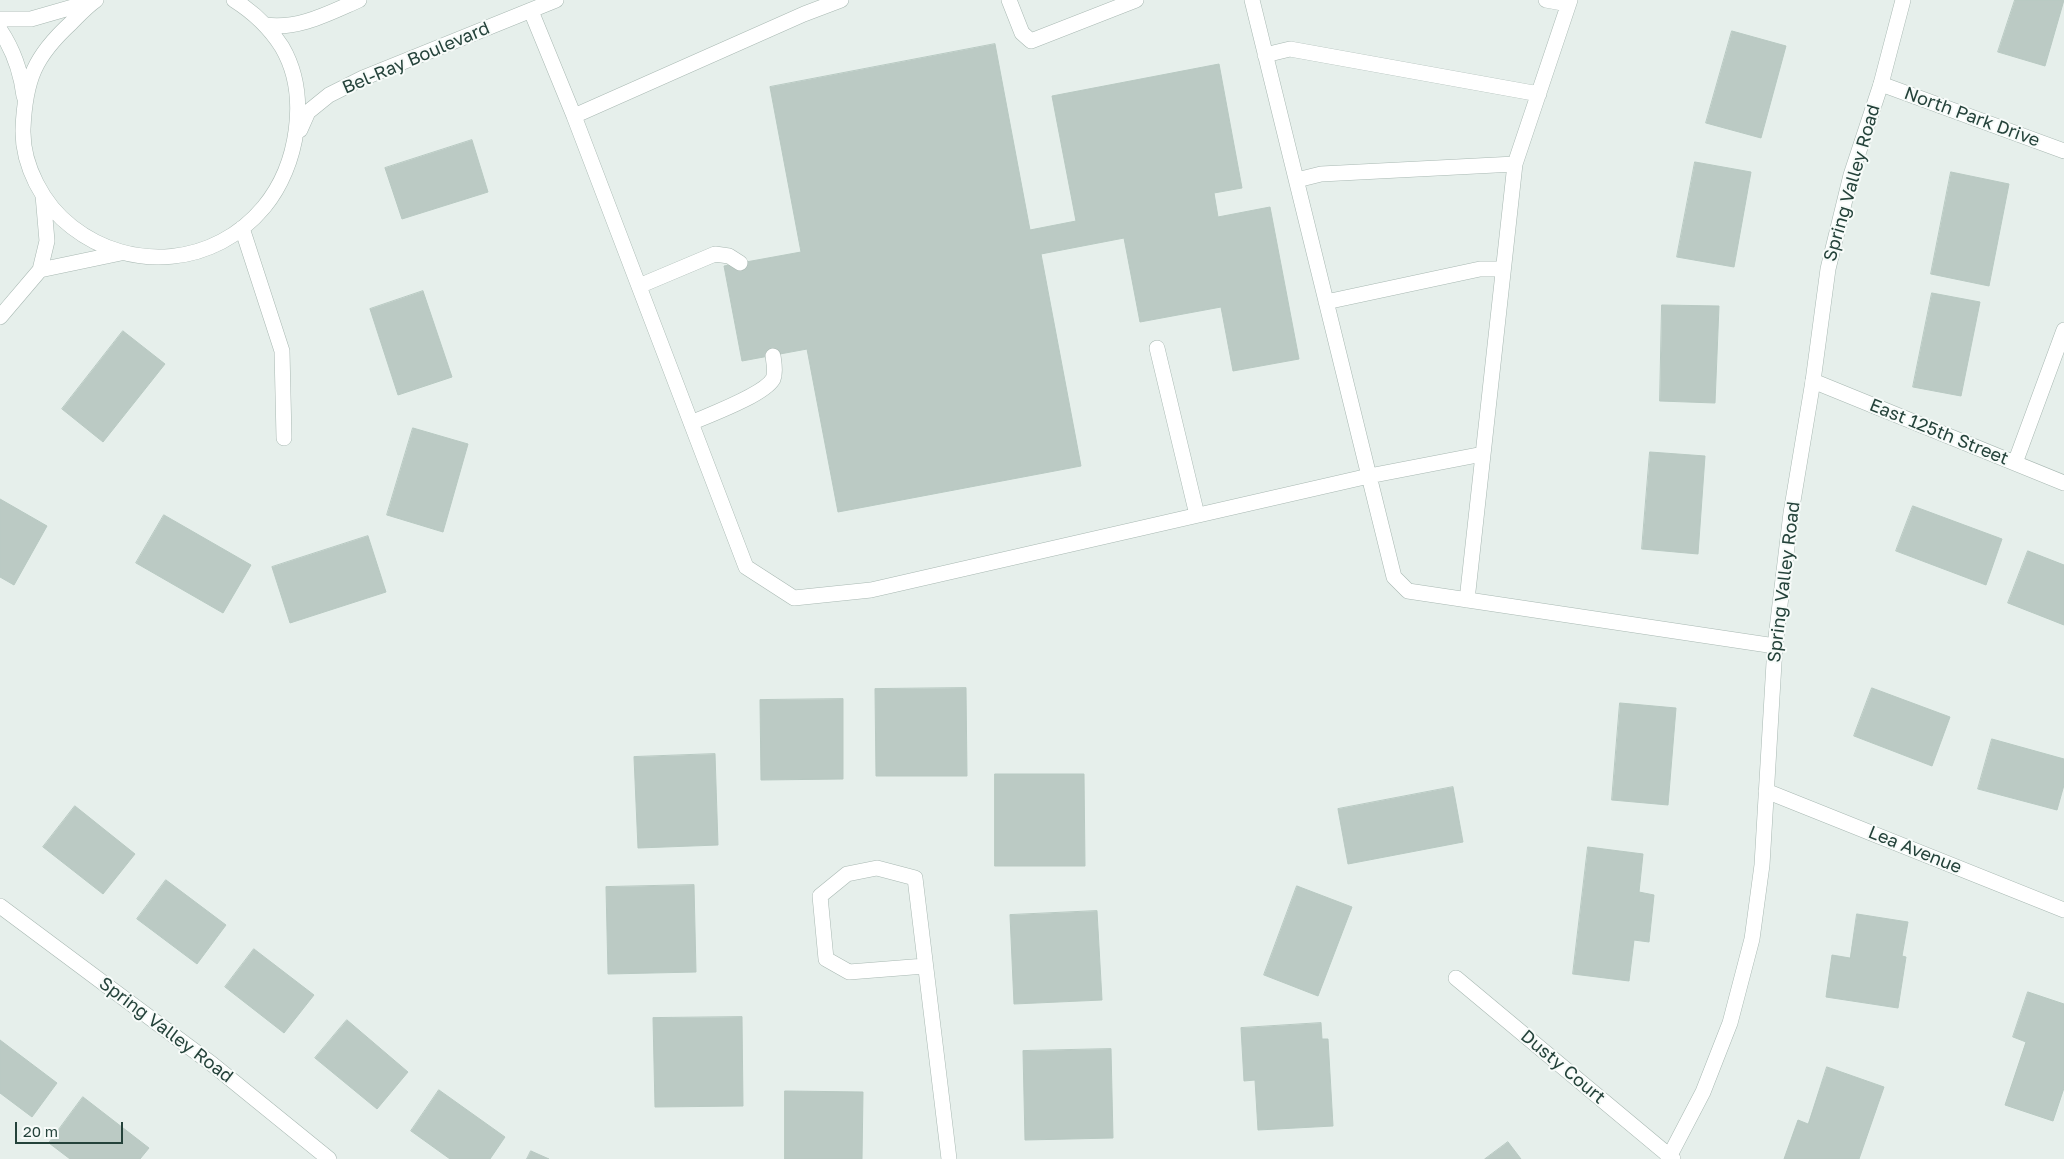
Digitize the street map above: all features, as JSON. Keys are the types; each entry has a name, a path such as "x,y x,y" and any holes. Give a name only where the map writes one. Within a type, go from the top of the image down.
{"street":[{"name":"Bel-Ray Boulevard","path":"95,0 49,43 34,70 24,101 23,138 30,168 43,195 60,218 88,240 121,253 141,257 176,257 212,246 242,228 264,207 284,175 295,140 308,112 329,96 363,78 556,0"},
{"path":"0,19 31,19 95,0"},
{"name":"Bel-Ray Boulevard","path":"234,0 265,25 282,49 294,80 298,115 295,140"},
{"path":"265,25 281,27 297,24 359,0"},
{"path":"574,116 804,14 841,0"},
{"path":"1009,0 1022,33 1031,41 1136,0"},
{"path":"1252,0 1394,578 1408,591 1775,646"},
{"path":"1467,600 1515,164 1569,2 1546,0"},
{"name":"Spring Valley Road","path":"1670,1158 1703,1092 1730,1023 1752,939 1762,865 1775,646 1791,513 1813,381 1828,268 1851,175 1881,84 1903,0"},
{"path":"531,11 574,116 746,567 794,598 871,590 1369,476 1483,454"},
{"path":"0,30 10,46 19,70 24,101"},
{"path":"1265,55 1290,49 1539,94"},
{"name":"North Park Drive","path":"1881,84 2064,151"},
{"path":"1296,180 1321,174 1515,164"},
{"path":"0,317 40,270 47,241 43,195"},
{"path":"242,228 282,351 284,438"},
{"path":"40,270 121,253"},
{"path":"639,286 715,254 729,256 740,263"},
{"path":"1326,302 1480,269 1503,269"},
{"path":"2015,463 2064,330"},
{"path":"1157,348 1196,515"},
{"path":"691,423 760,391 772,380 773,356"},
{"name":"East 125th Street","path":"1813,381 2064,483"},
{"name":"Lea Avenue","path":"1766,791 2064,910"},
{"path":"925,966 850,972 826,959 820,896 847,874 877,868 914,878 925,966 949,1159"},
{"name":"Spring Valley Road","path":"0,906 212,1064 329,1159"},
{"name":"Dusty Court","path":"1456,978 1670,1158"}],"building":[{"path":"2015,0 2064,0 2045,66 1998,52"},
{"path":"1732,31 1786,46 1761,138 1706,123"},
{"path":"995,44 1030,230 1076,221 1052,96 1219,64 1242,188 1214,193 1218,217 1270,207 1299,359 1233,371 1221,307 1140,322 1124,238 1041,254 1081,466 838,512 807,349 742,361 724,266 801,252 770,87"},
{"path":"472,140 488,192 402,219 385,168"},
{"path":"1695,162 1751,172 1734,267 1677,257"},
{"path":"1951,172 2009,184 1989,286 1931,274"},
{"path":"423,291 452,377 398,395 370,309"},
{"path":"1932,293 1980,302 1961,396 1913,387"},
{"path":"1662,305 1719,306 1715,403 1660,401"},
{"path":"123,331 165,364 103,442 62,409"},
{"path":"413,428 468,444 443,532 387,515"},
{"path":"1650,452 1705,456 1698,554 1642,549"},
{"path":"0,499 47,526 14,585 0,577"},
{"path":"1913,506 2002,539 1986,585 1896,551"},
{"path":"164,515 251,565 223,613 136,563"},
{"path":"368,536 386,592 290,623 272,567"},
{"path":"2028,551 2064,565 2064,625 2008,603"},
{"path":"966,688 967,776 876,776 875,689"},
{"path":"1872,688 1950,717 1932,766 1854,736"},
{"path":"843,699 843,779 761,780 760,700"},
{"path":"1620,703 1676,708 1668,805 1612,800"},
{"path":"1992,739 2064,759 2064,785 2057,810 1978,789"},
{"path":"715,754 718,845 638,848 634,757"},
{"path":"995,774 1084,774 1085,866 995,866"},
{"path":"1453,787 1463,842 1348,864 1338,809"},
{"path":"75,806 135,854 103,894 43,847"},
{"path":"1588,847 1643,854 1639,892 1654,895 1649,942 1634,940 1629,981 1573,974"},
{"path":"166,880 226,925 197,964 137,919"},
{"path":"694,885 696,972 608,974 606,887"},
{"path":"1297,886 1352,907 1318,996 1264,975"},
{"path":"1097,911 1102,1000 1014,1004 1010,915"},
{"path":"1857,914 1908,922 1902,956 1906,957 1898,1008 1826,997 1832,955 1850,958"},
{"path":"254,949 314,995 284,1033 225,987"},
{"path":"2028,992 2064,1004 2064,1088 2053,1121 2005,1105 2026,1042 2013,1037"},
{"path":"742,1017 743,1106 655,1107 653,1018"},
{"path":"347,1020 408,1072 377,1109 315,1058"},
{"path":"1321,1023 1322,1039 1328,1039 1333,1126 1258,1130 1255,1080 1244,1081 1241,1028"},
{"path":"0,1040 57,1083 32,1117 0,1093"},
{"path":"1111,1049 1113,1138 1025,1140 1023,1051"},
{"path":"1827,1067 1884,1087 1859,1159 1784,1159 1798,1120 1808,1124"},
{"path":"439,1090 505,1137 490,1159 450,1159 411,1131"},
{"path":"785,1091 863,1092 862,1159 785,1159"},
{"path":"83,1097 149,1148 140,1159 70,1159 49,1143"},
{"path":"1508,1142 1521,1159 1485,1159"},
{"path":"531,1151 549,1159 527,1159"}]}
